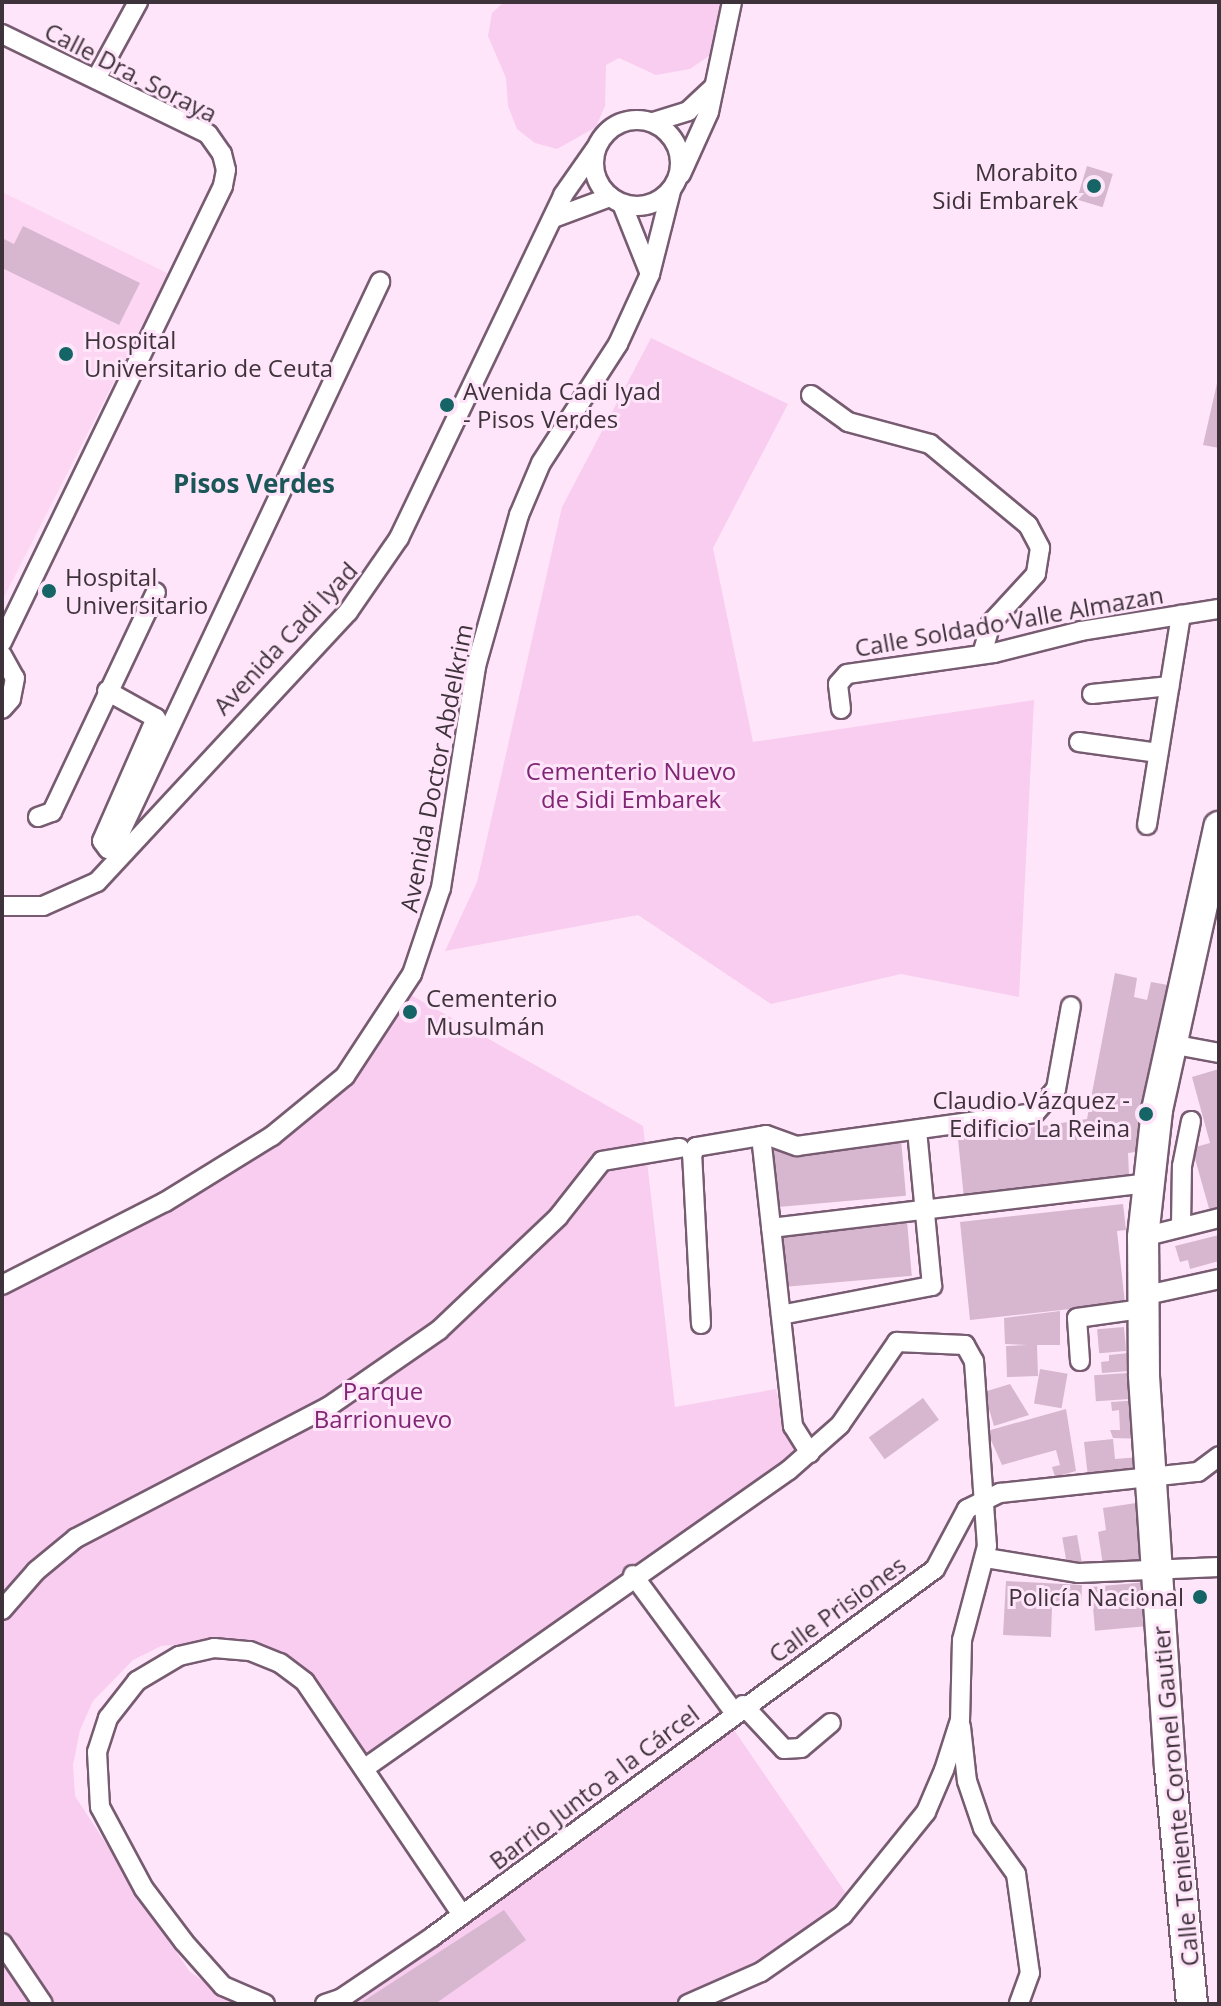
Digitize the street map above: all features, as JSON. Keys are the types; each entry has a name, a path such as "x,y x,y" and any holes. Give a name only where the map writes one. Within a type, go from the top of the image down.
{"main road":[{"name":"Calle Teniente Coronel Gautier","path":"1192,2004 1152,1480 1142,1302 1143,1237 1147,1183 1171,1044 1219,827"}],"street":[{"path":"96,79 138,2"},
{"name":"Avenida Doctor Abdelkrim","path":"2,1285 244,1158 332,1090 390,1011 412,974 441,888 476,666 519,515 541,463 618,344 650,274 675,185 700,137 715,85 732,2"},
{"name":"Calle Dra. Soraya","path":"2,34 208,134 222,154 225,178 2,642"},
{"path":"650,274 616,201 595,175 596,148 613,126 626,121 653,122 688,111 715,85"},
{"path":"556,217 616,201 649,205 675,185 679,151 653,122"},
{"name":"Avenida Cadi Iyad","path":"2,903 43,906 97,882 368,587 399,538 556,217 563,195 596,148"},
{"path":"107,691 156,718 102,841 108,849 114,846 380,282"},
{"path":"811,395 848,422 930,444 1028,525 1040,548 1039,566 1032,582 991,623 982,654"},
{"path":"38,817 52,812 156,592"},
{"name":"Calle Soldado Valle Almazan","path":"841,709 838,684 847,674 982,654 1219,609"},
{"path":"1147,825 1181,615"},
{"path":"2,655 15,678 11,699 2,709"},
{"path":"1092,694 1170,686"},
{"path":"1079,742 1158,753"},
{"path":"701,1324 693,1151 705,1143 761,1136 797,1146 1026,1116 1042,1109 1056,1089 1071,1006"},
{"path":"1171,1044 1219,1053"},
{"path":"1181,1227 1182,1166 1191,1121"},
{"path":"781,1315 929,1290 934,1278 917,1130"},
{"path":"761,1136 793,1426 810,1453"},
{"path":"2,1610 36,1571 76,1538 328,1407 439,1330 558,1217 602,1161 680,1148"},
{"path":"771,1228 1147,1183"},
{"path":"1143,1237 1219,1218"},
{"path":"1080,1361 1077,1318 1219,1279"},
{"path":"365,1768 633,1575 810,1453 840,1425 893,1345 905,1341 959,1343 974,1361 985,1499 986,1558 962,1640 960,1720 967,1781 983,1828 1016,1874 1030,1973 1019,2004"},
{"path":"985,1499 1198,1472 1219,1456"},
{"name":"Calle Prisiones","path":"738,1709 935,1569 962,1514 985,1499"},
{"path":"986,1558 1079,1573 1219,1567"},
{"name":"Barrio Junto a la Cárcel","path":"325,2004 342,1998 462,1915 738,1709 633,1575"},
{"path":"265,2004 223,1986 203,1965 125,1857 107,1824 96,1789 97,1752 105,1726 126,1692 163,1664 197,1651 250,1651 280,1663 305,1682 462,1915"},
{"path":"738,1709 784,1749 801,1748 831,1723"},
{"path":"688,2004 793,1953 863,1897 926,1812 960,1720"},
{"path":"2,1943 43,2004"}],"shaded area":[{"name":"Hospital Universitario de Ceuta","path":"2,192 169,274 2,601"}],"green space":[{"path":"504,2 720,2 719,29 709,56 690,69 656,75 619,58 606,65 605,106 596,127 557,149 535,143 517,129 508,106 506,78 488,36 492,13"},
{"name":"Cementerio Nuevo de Sidi Embarek","path":"651,338 788,404 713,548 753,742 1034,700 1019,997 901,974 771,1004 638,915 445,951 477,882 562,507"},
{"name":"Parque Barrionuevo","path":"402,990 643,1126 675,1407 776,1389 783,1422 809,1448 357,1767 293,1683 267,1659 217,1641 161,1646 133,1660 93,1701 80,1730 73,1765 75,1796 189,1971 225,1997 248,2004 2,2004 2,1286 311,1110"},
{"path":"719,1708 854,1905 691,2004 333,2004 712,1726"}],"building":[{"name":"Morabito Sidi Embarek","path":"1087,166 1113,174 1103,207 1077,199"},
{"path":"23,226 140,283 119,325 2,268 2,238 14,244"},
{"path":"1219,380 1219,448 1203,445"},
{"path":"1115,973 1137,978 1134,997 1147,1000 1151,982 1168,985 1136,1152 1128,1153 1129,1174 964,1199 958,1139 1087,1119"},
{"path":"1219,1069 1219,1210 1210,1212 1192,1148 1210,1143 1192,1077"},
{"path":"901,1139 906,1196 778,1207 773,1150"},
{"path":"1123,1204 1126,1230 1117,1231 1125,1303 970,1320 960,1222"},
{"path":"907,1221 912,1276 783,1287 778,1232"},
{"path":"1219,1235 1219,1261 1190,1269 1188,1260 1180,1262 1175,1246"},
{"path":"1060,1311 1060,1345 1037,1345 1038,1376 1007,1377 1006,1346 1027,1345 1005,1344 1004,1318"},
{"path":"1124,1327 1126,1351 1099,1353 1097,1329"},
{"path":"1129,1353 1130,1371 1102,1373 1101,1362 1109,1361 1109,1355"},
{"path":"1040,1369 1068,1374 1061,1408 1034,1403"},
{"path":"1128,1373 1130,1399 1096,1401 1094,1375"},
{"path":"1010,1384 1029,1415 994,1426 984,1392"},
{"path":"923,1398 939,1420 885,1459 869,1437"},
{"path":"1141,1400 1143,1439 1113,1438 1110,1430 1120,1430 1119,1410 1112,1411 1111,1402"},
{"path":"1066,1409 1076,1471 1055,1477 1052,1467 1060,1465 1056,1450 1002,1465 987,1431"},
{"path":"1113,1439 1115,1459 1140,1457 1137,1473 1088,1477 1084,1442"},
{"path":"1136,1503 1140,1567 1104,1572 1098,1532 1106,1530 1103,1508"},
{"path":"1077,1535 1082,1562 1067,1564 1062,1538"},
{"path":"1006,1581 1082,1585 1081,1608 1052,1607 1051,1637 1003,1635"},
{"path":"1147,1582 1151,1626 1095,1631 1091,1587"},
{"path":"504,1910 526,1940 435,2004 359,2004"}],"place":[{"name":"Morabito Sidi Embarek","path":"1094,186"},
{"name":"Hospital Universitario de Ceuta","path":"66,354"},
{"name":"Avenida Cadi Iyad - Pisos Verdes","path":"447,405"},
{"name":"Hospital Universitario","path":"49,591"},
{"name":"Cementerio Musulmán","path":"410,1012"},
{"name":"Claudio Vázquez - Edificio La Reina","path":"1146,1114"},
{"name":"Policía Nacional","path":"1200,1597"}],"district":[{"name":"Pisos Verdes","path":"254,484"}]}
